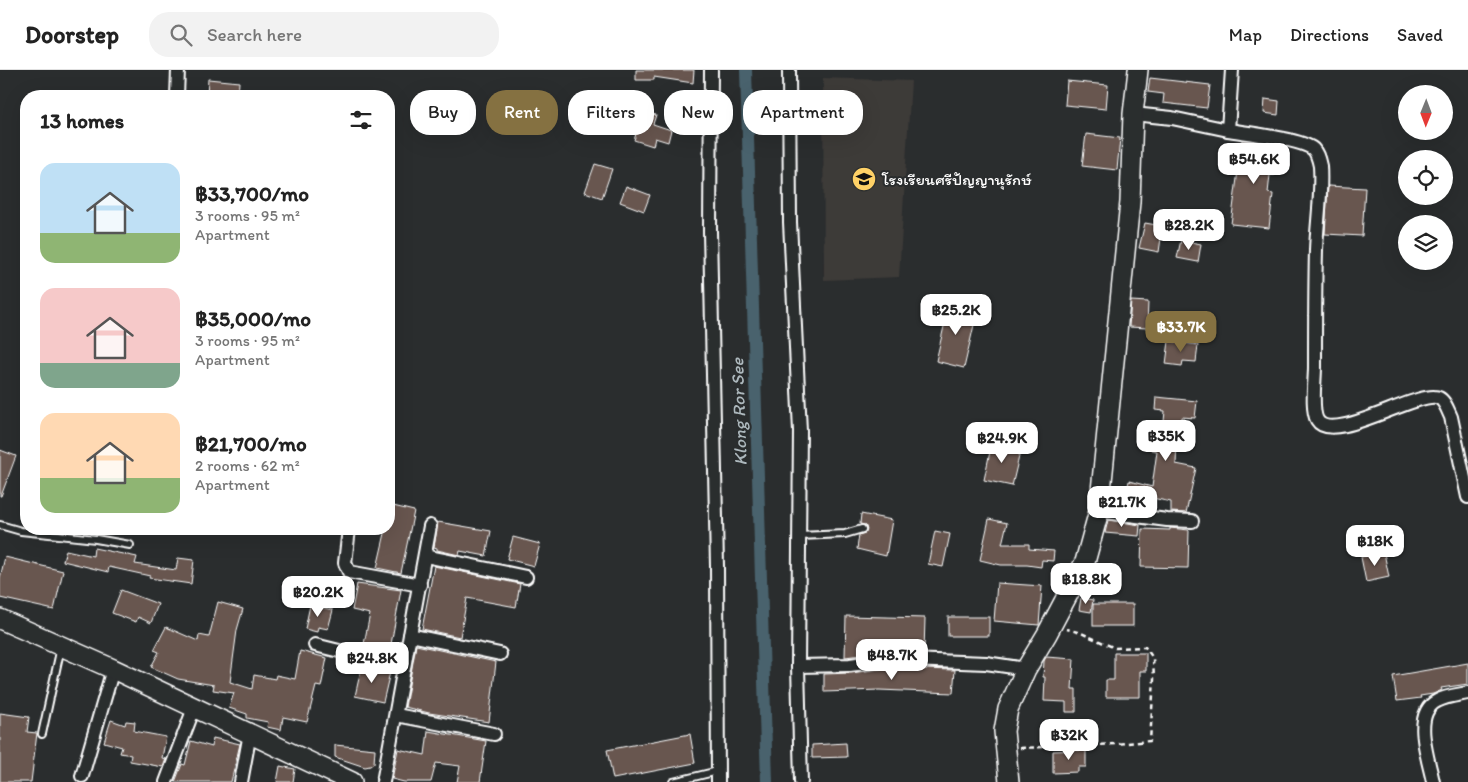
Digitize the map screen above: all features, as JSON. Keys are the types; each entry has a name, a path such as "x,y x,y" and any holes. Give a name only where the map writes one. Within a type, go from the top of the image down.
{"street":[{"path":"178,70 178,90"},
{"path":"711,70 710,231 717,556 718,777"},
{"path":"789,70 790,222 800,432 798,666 801,782"},
{"path":"1009,782 1004,731 1008,709 1026,669 1085,562 1099,510 1130,202 1133,114 1138,70"},
{"path":"1228,130 1232,70"},
{"path":"1133,114 1172,118 1297,143 1312,149 1318,156 1320,165 1314,390 1317,420 1322,424 1332,427 1385,413 1425,397 1439,398 1446,406 1451,417 1468,497"},
{"path":"1099,510 1151,518 1192,521"},
{"path":"383,782 430,526"},
{"path":"347,535 344,563 350,572 420,584"},
{"path":"425,556 526,577"},
{"path":"0,619 113,669 352,782"},
{"path":"410,635 500,654"},
{"path":"315,645 404,667"},
{"path":"798,666 850,665 886,660 902,660 986,663 1026,669"},
{"path":"82,776 113,669"},
{"path":"1433,782 1423,730 1424,715 1427,708 1437,700 1468,693"},
{"path":"166,782 194,708"},
{"path":"396,715 494,734"},
{"path":"241,782 250,733"}],"lane":[{"path":"0,525 20,531"},
{"path":"799,536 845,534 862,529"},
{"path":"58,535 96,539 130,546"},
{"path":"42,734 61,646"},
{"path":"673,782 718,777"}],"path":[{"path":"1005,748 1010,746 1028,749 1150,740 1154,678 1153,658 1146,647 1115,648 1081,633 1050,628"}],"shaded area":[{"name":"โรงเรียนศรีปัญญานุรักษ์","path":"823,78 911,81 899,277 824,280 823,135 863,135 863,90 823,90"}],"building":[{"path":"636,70 694,70 693,83 654,77 654,80 636,80"},
{"path":"1150,78 1210,85 1207,108 1163,103 1164,94 1148,92"},
{"path":"208,79 239,82 238,90 207,90"},
{"path":"1067,81 1108,85 1106,109 1065,105"},
{"path":"1265,99 1279,101 1278,115 1264,113"},
{"path":"654,124 664,128 664,135 670,135 668,142 655,138 653,146 634,140 636,135 654,135"},
{"path":"1086,134 1120,138 1117,170 1082,166"},
{"path":"1242,140 1278,146 1275,175 1270,175 1268,193 1273,194 1269,228 1231,224"},
{"path":"595,164 612,169 602,198 585,192"},
{"path":"626,186 650,195 644,211 620,202"},
{"path":"1328,186 1365,188 1362,236 1325,234"},
{"path":"1145,223 1168,227 1166,239 1161,238 1159,252 1139,248"},
{"path":"1181,240 1201,244 1198,262 1177,258"},
{"path":"1131,301 1148,302 1147,328 1129,327"},
{"path":"949,305 977,312 964,368 936,361"},
{"path":"1169,341 1198,345 1196,362 1183,361 1182,366 1166,364"},
{"path":"1156,397 1197,401 1195,418 1182,417 1181,441 1177,441 1176,464 1196,468 1186,513 1171,512 1171,502 1143,496 1142,508 1111,504 1112,492 1126,494 1129,481 1152,487 1157,451 1151,450 1151,432 1163,432 1165,411 1155,410"},
{"path":"992,442 1021,448 1012,486 984,480"},
{"path":"0,450 16,456 1,496 0,496"},
{"path":"395,506 414,511 401,573 377,568 385,535 395,535"},
{"path":"861,514 892,520 886,556 857,549 859,535 867,530 865,525 860,524"},
{"path":"989,519 1007,523 1002,544 1029,544 1029,549 1054,551 1053,561 1042,560 1041,567 1001,565 980,560"},
{"path":"1108,520 1140,525 1139,536 1105,533"},
{"path":"438,522 491,531 486,556 460,551 459,555 437,550 434,547"},
{"path":"1170,528 1189,530 1188,568 1141,567 1142,529 1170,530"},
{"path":"935,531 950,534 943,567 928,564"},
{"path":"513,537 540,544 534,566 507,559"},
{"path":"94,548 137,557 135,564 176,570 178,558 194,560 191,584 149,578 150,576 109,567 108,572 63,561 66,550 93,556"},
{"path":"1384,553 1389,577 1366,582 1361,557"},
{"path":"5,557 63,571 54,610 0,598 0,578"},
{"path":"434,566 520,584 516,607 467,598 460,637 422,629"},
{"path":"997,583 1042,586 1039,625 994,621"},
{"path":"357,584 401,590 389,655 363,649 370,614 352,610"},
{"path":"121,590 158,604 151,623 138,617 136,622 112,613"},
{"path":"1081,598 1093,600 1091,612 1079,610"},
{"path":"218,602 243,609 237,630 230,682 252,689 254,675 275,679 276,675 295,679 300,651 327,658 321,687 316,686 307,722 283,717 281,730 267,727 268,722 247,718 247,714 229,708 234,693 213,690 214,685 178,679 151,667 159,652 154,650 166,627 198,641 199,635 209,637"},
{"path":"1093,604 1133,604 1133,626 1093,626"},
{"path":"310,605 333,610 328,629 318,627 317,632 305,629"},
{"path":"846,616 925,618 924,652 886,652 845,657"},
{"path":"948,617 989,617 989,636 948,636"},
{"path":"416,645 496,662 489,722 429,713 405,707"},
{"path":"1114,653 1146,653 1146,671 1140,671 1140,697 1106,697 1106,680 1114,680"},
{"path":"1046,657 1074,659 1072,689 1076,689 1076,712 1066,712 1066,702 1044,701 1045,677 1043,677"},
{"path":"1468,663 1468,684 1441,688 1442,690 1433,694 1420,696 1421,698 1397,701 1393,676"},
{"path":"362,665 390,672 383,702 355,696"},
{"path":"887,668 955,670 953,693 879,690 824,692 824,674 851,673"},
{"path":"0,713 29,717 27,732 37,733 31,782 0,782"},
{"path":"111,720 125,725 126,721 135,722 134,731 166,737 162,758 166,759 163,767 130,761 131,755 120,753 122,747 104,742"},
{"path":"428,731 486,741 480,782 457,782 460,766 436,763 431,782 404,782 392,779 398,749 425,755"},
{"path":"690,734 695,763 613,779 607,750"},
{"path":"213,738 240,744 231,782 175,782 182,764 185,765 191,741 212,747"},
{"path":"846,743 847,757 812,758 812,745"},
{"path":"335,745 375,749 374,763 365,767 335,757"},
{"path":"1086,750 1086,767 1078,767 1078,772 1053,773 1053,751"},
{"path":"280,766 295,769 293,782 277,782"}],"waterway":[{"name":"Klong Ror See","path":"746,70 767,782"}],"place":[{"name":"โรงเรียนศรีปัญญานุรักษ์","path":"864,179"}]}
